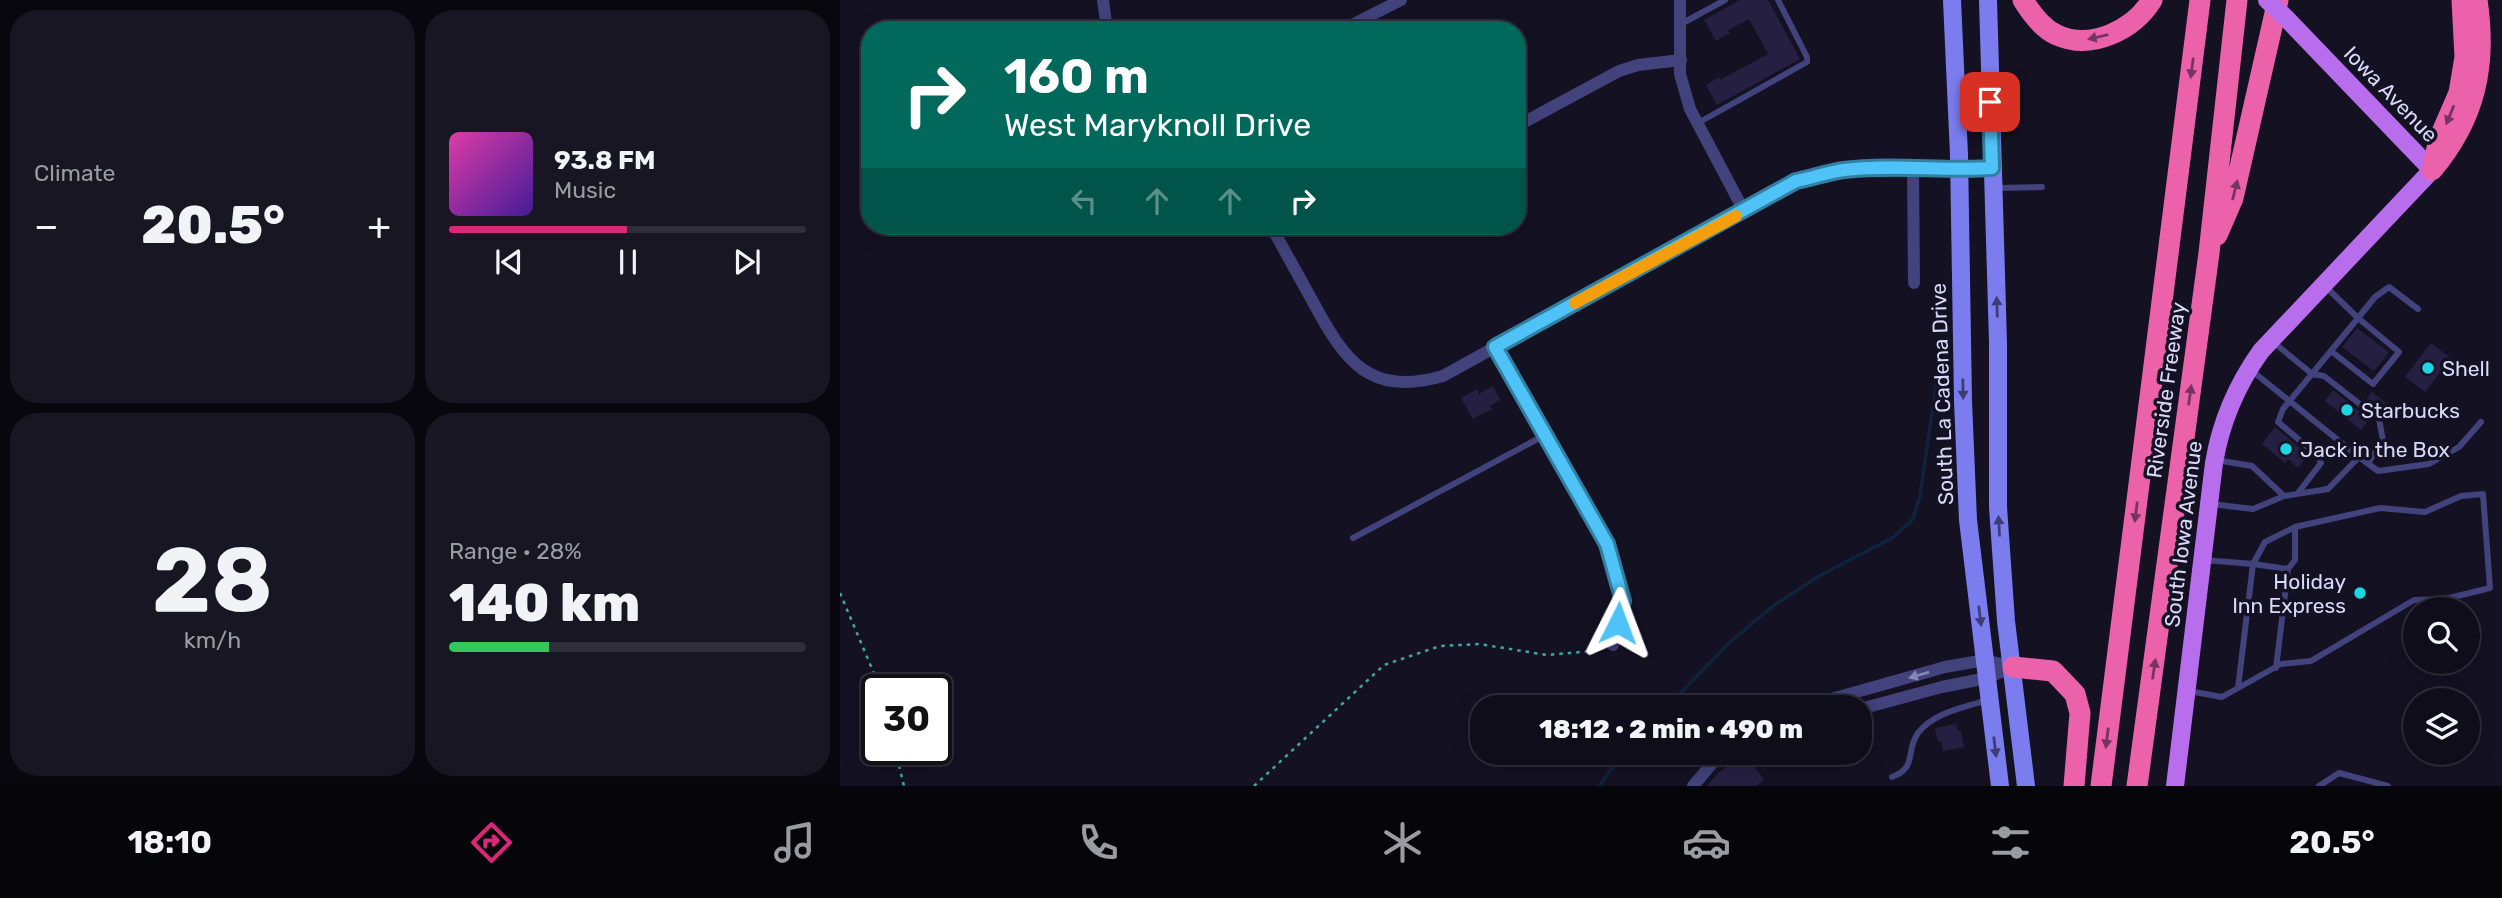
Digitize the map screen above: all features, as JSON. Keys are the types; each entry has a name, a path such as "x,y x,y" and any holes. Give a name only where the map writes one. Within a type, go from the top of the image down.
{"highway":[{"path":"2023,0 2031,12 2057,35 2086,40 2102,38 2134,23 2152,0"},
{"name":"Riverside Freeway","path":"2101,786 2200,0"},
{"name":"Riverside Freeway","path":"2137,786 2209,253 2237,0"},
{"path":"2432,170 2439,139 2459,93 2465,57 2462,0"},
{"path":"2432,170 2452,146 2470,108 2480,57 2477,0"},
{"path":"2209,253 2233,198 2282,9"},
{"path":"2013,667 2053,671 2075,694 2080,713 2074,786"}],"main road":[{"name":"South La Cadena Drive","path":"1952,0 1968,520 2000,786"},
{"path":"1988,0 1998,343 1998,507 2006,621 2026,786"},
{"name":"Iowa Avenue","path":"2267,0 2282,9 2432,170 2355,252"},
{"name":"South Iowa Avenue","path":"2175,786 2219,434 2229,406 2249,368 2271,340 2355,252"}],"street":[{"path":"1103,0 1106,21"},
{"path":"1360,21 1401,0"},
{"path":"1680,0 1683,86 1696,124 1744,211"},
{"path":"1526,120 1619,71 1638,65 1681,60"},
{"path":"1913,167 1914,283"},
{"path":"1275,235 1329,332 1349,360 1391,381 1409,383 1443,376 1796,181 1844,170 1992,168"},
{"path":"1495,347 1607,544 1623,601 1613,645"},
{"path":"1846,695 1945,667 1985,660 2013,667"},
{"path":"1872,706 1987,678 2013,667"},
{"path":"1693,786 1712,765"}],"lane":[{"path":"1680,24 1725,0"},
{"path":"1696,124 1807,62 1807,57 1778,0"},
{"path":"1993,188 2042,187"},
{"path":"2325,286 2399,352 2373,384 2331,351"},
{"path":"2298,494 2321,463 2317,454 2278,422 2283,409 2375,297 2389,286 2418,309"},
{"path":"2271,340 2312,374 2324,376 2379,419 2383,440 2368,463"},
{"path":"2249,368 2378,471 2429,464 2459,447 2481,422"},
{"path":"1353,538 1545,435"},
{"path":"2209,503 2253,509 2284,496 2328,489 2359,457"},
{"path":"2214,459 2252,466 2284,496"},
{"path":"2186,691 2222,697 2281,664 2311,661 2414,600 2445,599 2490,588 2483,494 2461,496 2425,512 2380,508 2295,527 2265,542 2253,564 2238,688"},
{"path":"2276,668 2288,569 2295,561 2295,527"},
{"path":"2202,560 2288,569"},
{"path":"1892,777 1903,772 1910,761 1912,744 1919,731 1940,715 1989,700"},
{"path":"2319,786 2339,773 2388,786"}],"path":[{"path":"840,593 874,674"},
{"path":"1254,786 1384,665 1440,646 1479,644 1547,655 1591,651 1613,645"},
{"path":"899,765 904,786"}],"building":[{"path":"1740,0 1768,0 1800,59 1717,105 1706,85 1768,54 1749,19 1728,30 1730,33 1716,41 1704,20"},
{"name":"Shell","path":"2357,328 2389,352 2374,371 2342,347"},
{"name":"Shell","path":"2431,343 2451,358 2425,392 2405,377"},
{"path":"1493,386 1500,400 1490,406 1492,409 1473,419 1461,398 1477,389 1479,394"},
{"name":"Starbucks","path":"2333,390 2369,419 2361,430 2325,401"},
{"path":"2372,392 2392,408 2386,416 2365,401"},
{"name":"Jack in the Box","path":"2275,427 2308,455 2298,468 2288,459 2285,463 2262,444"},
{"path":"1956,724 1958,731 1961,731 1964,747 1943,751 1935,728"},
{"path":"1729,765 1753,765 1764,780 1756,786 1707,786"}],"waterway":[{"path":"1679,695 1729,643 1773,606 1821,575 1892,538 1913,519 1920,496 1940,357"},
{"path":"1599,786 1614,765"}],"slow traffic":[{"path":"1575,303 1736,216"}],"place":[{"name":"Shell","path":"2428,368"},
{"name":"Starbucks","path":"2347,410"},
{"name":"Jack in the Box","path":"2286,449"},
{"name":"Holiday Inn Express","path":"2360,593"}],"route":[{"path":"1618,623 1623,601 1607,544 1495,347 1796,181 1844,170 1992,168 1990,102"}]}
